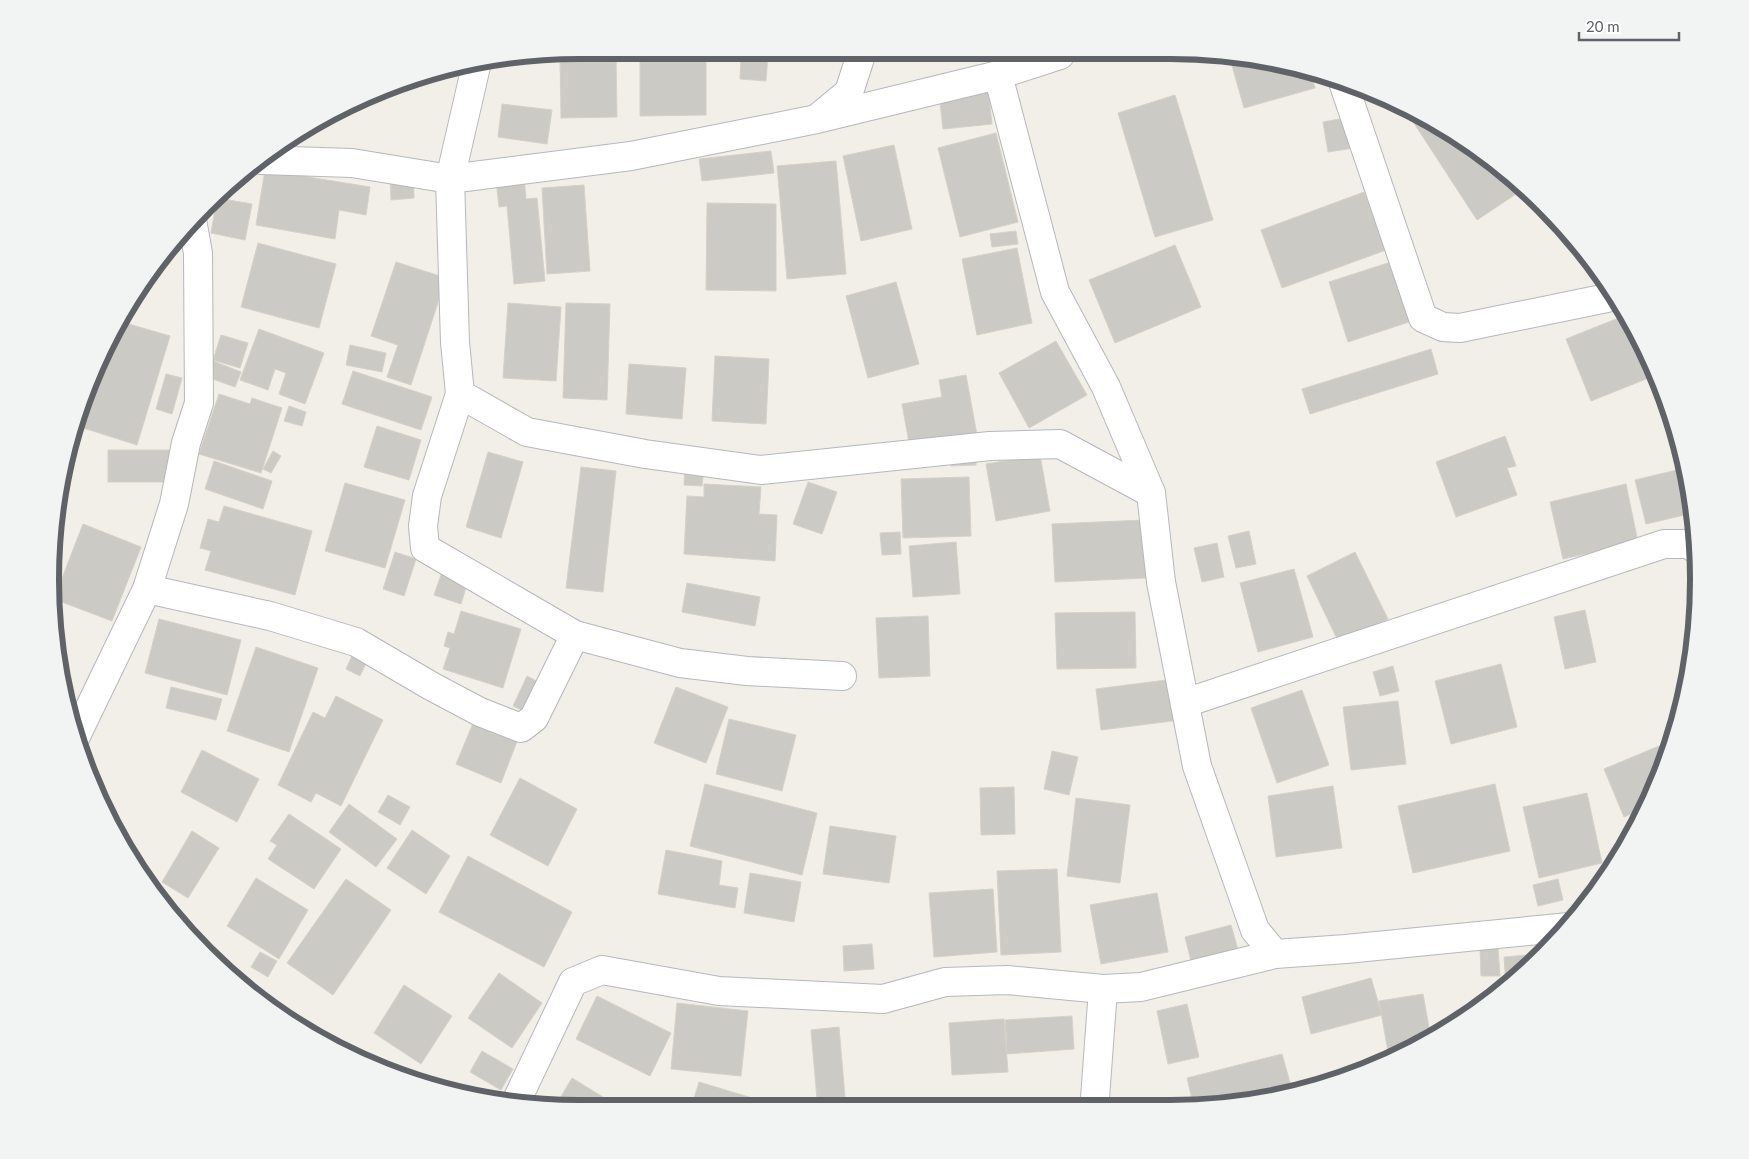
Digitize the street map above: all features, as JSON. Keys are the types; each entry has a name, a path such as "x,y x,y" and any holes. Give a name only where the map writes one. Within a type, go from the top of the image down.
{"street":[{"path":"817,119 849,92 860,59"},
{"path":"270,160 352,164 450,179 632,156 817,119 998,75 1048,59"},
{"path":"475,70 450,179 455,342 460,394 427,496 424,526 425,548 575,635 680,663 747,671 842,676"},
{"path":"998,75 1055,292 1106,387 1151,493 1161,582 1197,766 1255,930 1275,954"},
{"path":"1345,89 1423,318 1443,327 1460,328 1607,298"},
{"path":"80,728 147,590 174,504 186,443 199,403 198,253 194,230"},
{"path":"460,394 527,432 645,454 761,470 990,446 1060,444 1151,493"},
{"path":"1185,703 1664,544 1689,545"},
{"path":"147,590 270,616 356,642 480,712 521,728 534,718 575,635"},
{"path":"519,1097 573,982 602,970 719,991 883,999 945,982 1007,980 1103,988 1141,987 1275,954 1556,928"},
{"path":"1095,1100 1103,988"}],"building":[{"path":"616,59 617,117 561,118 560,60"},
{"path":"640,59 706,59 706,115 640,116"},
{"path":"741,59 768,59 766,81 740,79"},
{"path":"1231,62 1312,78 1315,88 1244,108"},
{"path":"988,88 992,124 943,129 939,94"},
{"path":"1175,95 1213,220 1155,237 1118,113"},
{"path":"502,104 552,110 547,144 498,137"},
{"path":"1350,117 1354,148 1328,152 1323,122"},
{"path":"1411,118 1487,166 1518,193 1477,220"},
{"path":"996,133 1018,222 960,237 938,148"},
{"path":"894,145 912,229 861,241 843,156"},
{"path":"771,151 774,173 702,181 699,159"},
{"path":"836,161 846,274 787,279 777,166"},
{"path":"265,170 370,187 366,215 339,210 335,239 256,225"},
{"path":"413,176 414,198 391,200 390,178"},
{"path":"524,176 526,199 537,198 545,281 514,284 507,206 499,207 496,179"},
{"path":"584,185 590,271 547,274 542,188"},
{"path":"1364,192 1386,250 1282,288 1261,230"},
{"path":"224,199 252,204 245,240 211,233 215,207"},
{"path":"707,203 776,204 776,291 706,290"},
{"path":"1016,231 1018,244 992,247 990,234"},
{"path":"258,243 336,264 319,328 241,307"},
{"path":"1175,245 1201,307 1115,343 1089,280"},
{"path":"1017,248 1032,323 977,335 962,259"},
{"path":"1394,261 1412,321 1348,342 1329,282"},
{"path":"396,262 446,278 411,385 387,377 398,345 371,336"},
{"path":"896,282 919,364 868,378 846,296"},
{"path":"508,303 561,307 556,381 503,378"},
{"path":"566,303 610,304 607,400 563,398"},
{"path":"1619,318 1637,349 1650,377 1591,401 1566,339"},
{"path":"127,323 170,336 137,445 81,427 98,380"},
{"path":"259,329 324,353 305,404 279,394 286,373 275,369 268,390 240,380"},
{"path":"221,335 248,343 240,368 213,360"},
{"path":"1056,341 1087,395 1029,428 999,373"},
{"path":"350,345 386,353 382,372 346,365"},
{"path":"1431,349 1438,374 1310,414 1302,389"},
{"path":"715,356 769,359 766,424 712,421"},
{"path":"213,361 241,372 235,387 207,377"},
{"path":"629,364 686,368 682,419 626,414"},
{"path":"353,371 432,397 421,430 342,404"},
{"path":"166,374 182,378 172,414 156,409"},
{"path":"966,375 977,435 910,448 902,404 942,397 939,380"},
{"path":"219,394 250,404 252,398 282,408 261,473 199,454"},
{"path":"289,406 306,412 302,426 284,421"},
{"path":"377,426 421,440 409,480 364,467"},
{"path":"1505,436 1516,466 1507,468 1517,495 1456,517 1436,462"},
{"path":"108,450 176,450 176,482 108,482"},
{"path":"273,451 281,456 271,473 263,469"},
{"path":"488,452 523,462 501,538 466,527"},
{"path":"976,452 976,465 951,466 950,453"},
{"path":"1040,455 1050,511 996,521 986,464"},
{"path":"214,461 272,481 263,509 205,489"},
{"path":"685,466 704,467 702,486 684,485"},
{"path":"581,467 616,471 603,592 566,588"},
{"path":"1678,470 1686,515 1646,524 1635,480"},
{"path":"969,477 971,536 903,538 901,479"},
{"path":"808,482 837,492 822,534 793,524"},
{"path":"345,483 405,500 385,568 325,551"},
{"path":"704,484 761,487 759,514 777,515 775,561 684,554 687,496 704,497"},
{"path":"1626,484 1638,542 1563,559 1550,502"},
{"path":"224,506 312,531 295,595 205,570 211,551 200,548 208,519 219,522"},
{"path":"1144,520 1146,578 1055,582 1052,524"},
{"path":"83,524 141,547 112,621 60,601 59,586"},
{"path":"1249,531 1256,564 1236,568 1228,536"},
{"path":"900,532 901,554 882,555 880,533"},
{"path":"956,542 960,594 913,597 909,546"},
{"path":"1217,543 1224,577 1202,582 1194,548"},
{"path":"395,552 416,559 404,596 383,589"},
{"path":"1355,552 1388,619 1339,643 1307,576"},
{"path":"1294,569 1313,637 1258,652 1240,583"},
{"path":"442,572 468,581 461,604 434,595"},
{"path":"687,583 760,597 755,626 682,612"},
{"path":"1585,610 1596,662 1565,669 1554,617"},
{"path":"461,611 521,629 503,688 443,669 450,648 444,646 448,632 454,634"},
{"path":"1135,612 1136,668 1057,669 1055,613"},
{"path":"928,616 930,676 879,678 876,618"},
{"path":"159,619 241,640 227,695 145,673"},
{"path":"256,647 318,668 289,752 227,731"},
{"path":"352,656 366,663 360,676 346,669"},
{"path":"1501,664 1517,727 1451,744 1435,681"},
{"path":"1393,666 1399,691 1380,696 1373,672"},
{"path":"527,676 546,686 533,715 513,706"},
{"path":"1174,679 1180,720 1101,730 1096,689"},
{"path":"171,687 222,699 216,720 166,708"},
{"path":"676,687 728,707 706,763 654,743"},
{"path":"1302,690 1329,765 1277,783 1251,708"},
{"path":"336,696 383,720 341,806 316,793 311,802 278,785 313,712 325,718"},
{"path":"1398,701 1406,764 1351,770 1343,707"},
{"path":"729,719 796,735 782,791 716,774"},
{"path":"474,721 518,739 501,783 456,764"},
{"path":"1659,746 1661,751 1636,812 1624,817 1604,769"},
{"path":"202,750 259,779 237,822 181,792"},
{"path":"1052,751 1078,757 1069,795 1044,789"},
{"path":"520,778 577,809 548,866 490,835"},
{"path":"705,784 817,813 802,875 690,846"},
{"path":"1495,784 1510,851 1413,873 1398,806"},
{"path":"1333,786 1342,848 1276,857 1268,796"},
{"path":"1014,787 1015,834 981,835 980,788"},
{"path":"1587,793 1602,863 1539,878 1523,807"},
{"path":"388,795 410,807 400,825 378,812"},
{"path":"1076,798 1130,805 1120,883 1067,876"},
{"path":"349,804 397,839 376,867 329,832"},
{"path":"289,814 341,849 314,889 268,859 277,845 270,841"},
{"path":"830,826 896,836 889,883 823,874"},
{"path":"412,830 450,856 426,894 387,868"},
{"path":"192,831 219,848 188,898 162,882"},
{"path":"666,850 722,861 719,885 738,888 735,908 658,894"},
{"path":"468,856 572,912 544,967 439,912"},
{"path":"1057,869 1061,952 1001,955 997,871"},
{"path":"750,873 801,882 794,922 744,913"},
{"path":"256,878 308,910 279,959 227,926"},
{"path":"346,879 391,910 333,995 287,963"},
{"path":"1558,879 1563,900 1538,906 1533,885"},
{"path":"993,889 997,952 934,957 929,893"},
{"path":"1157,893 1168,952 1101,964 1090,905"},
{"path":"1231,925 1239,953 1192,965 1185,937"},
{"path":"872,944 874,969 844,971 843,946"},
{"path":"1498,947 1500,976 1481,976 1480,948"},
{"path":"260,952 277,961 268,977 251,967"},
{"path":"1531,955 1505,977 1504,957"},
{"path":"499,973 542,1003 512,1048 468,1018"},
{"path":"1371,978 1382,1015 1311,1034 1302,997"},
{"path":"404,985 452,1016 421,1064 374,1033"},
{"path":"1423,994 1430,1030 1388,1052 1379,1001"},
{"path":"597,996 671,1033 650,1076 576,1039"},
{"path":"677,1003 748,1011 741,1076 671,1069"},
{"path":"1187,1004 1199,1057 1168,1064 1157,1011"},
{"path":"1072,1016 1074,1049 1007,1054 1005,1020"},
{"path":"1004,1019 1008,1072 952,1075 949,1023"},
{"path":"839,1027 845,1097 817,1099 811,1030"},
{"path":"482,1051 513,1069 501,1090 470,1072"},
{"path":"1282,1054 1291,1086 1237,1096 1192,1099 1187,1078"},
{"path":"572,1078 608,1100 580,1100 559,1099"},
{"path":"699,1082 752,1098 752,1100 694,1100"}]}
